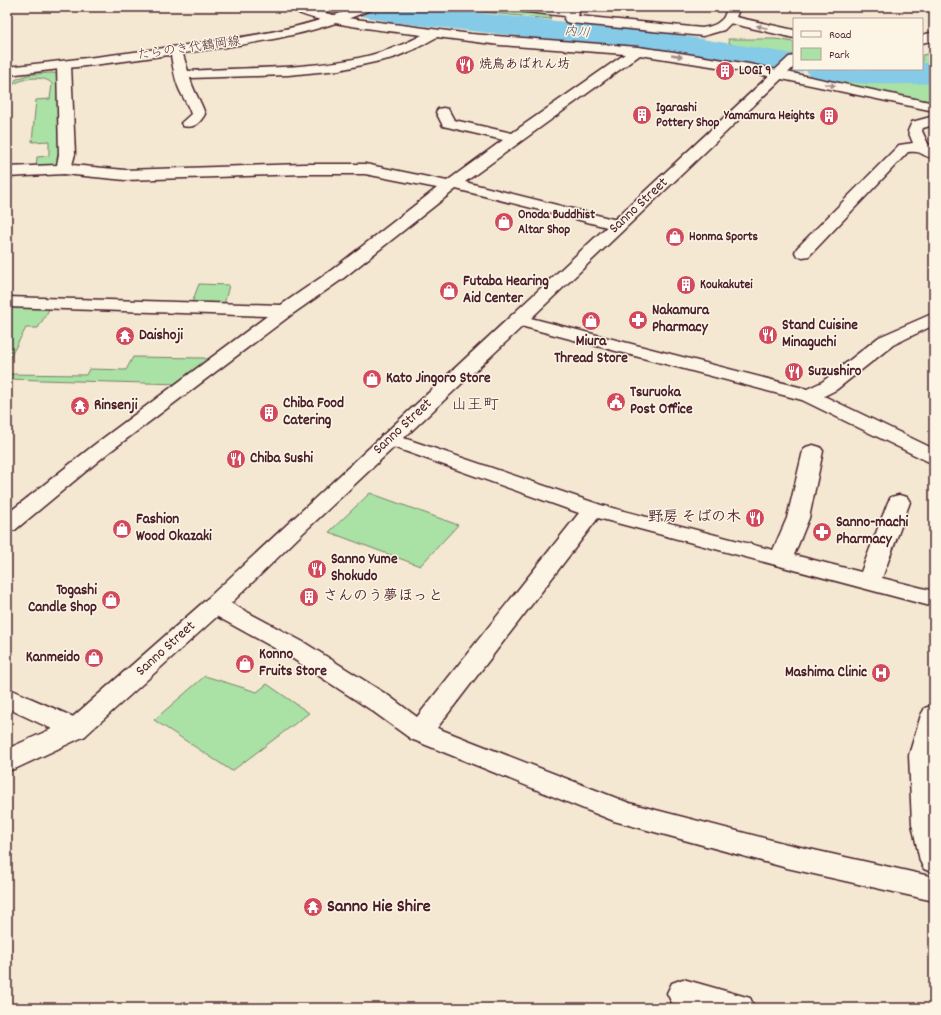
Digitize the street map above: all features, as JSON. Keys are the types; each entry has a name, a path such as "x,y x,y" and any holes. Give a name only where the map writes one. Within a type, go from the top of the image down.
{"street":[{"path":"296,7 315,15 341,17 435,33 481,39 638,51 780,72 934,108"},
{"name":"たらのき代鶴岡線","path":"7,71 176,51 268,37 309,28 366,7"},
{"path":"517,7 575,10 570,19 703,32 720,27 729,19 734,7"},
{"path":"729,19 793,34"},
{"path":"181,76 235,72 305,70 357,64 409,48 435,33"},
{"path":"923,39 934,36"},
{"path":"176,51 181,76 186,90 195,104 198,114 195,119 188,123"},
{"path":"7,525 101,449 285,311 342,272 452,185 515,138 638,51"},
{"name":"Sanno Street","path":"7,761 76,729 215,605 793,61"},
{"path":"64,65 66,154 64,170"},
{"path":"443,112 448,122 515,138"},
{"path":"928,151 915,132 918,125 934,120"},
{"path":"803,252 904,148 928,151"},
{"path":"7,172 64,170 125,175 304,169 365,169 452,185 619,225"},
{"path":"7,302 285,311"},
{"path":"809,396 829,386 886,341 934,318"},
{"path":"518,320 809,396 934,457"},
{"path":"389,440 593,510 934,599"},
{"path":"781,559 798,518 813,451"},
{"path":"869,582 899,502"},
{"path":"420,732 593,510"},
{"path":"215,605 296,648 380,703 420,732 624,813 787,856 934,889"},
{"path":"7,698 76,729"},
{"path":"934,715 922,755 926,824 934,861"},
{"path":"684,993 739,1008"}],"green space":[{"path":"434,7 493,7 552,13 550,19"},
{"path":"728,39 776,39 793,42 793,59 743,51 729,43"},
{"path":"934,53 934,67 923,68 923,55"},
{"path":"52,73 61,74 59,163 55,166 36,168 37,157 49,156 49,141 32,142 36,100 50,99 52,84 45,79 35,78 17,82 9,87 17,79 28,75"},
{"path":"808,75 844,79 844,77 894,80 934,80 934,102 857,88 840,82 805,77"},
{"path":"199,284 229,285 224,305 191,305"},
{"path":"7,307 50,308 38,328 26,328 7,363"},
{"path":"133,357 204,358 211,361 180,384 7,379 7,374 86,375 89,369 126,370"},
{"path":"370,493 458,525 420,566 329,532"},
{"path":"205,676 257,692 267,684 309,713 232,771 154,720"}],"waterway":[{"name":"内川","path":"359,7 390,13 653,41 793,64"},
{"name":"内川","path":"831,70 878,74 934,73"}],"place":[{"name":"焼鳥あばれん坊","path":"465,65"},
{"name":"LOGI 9","path":"725,71"},
{"name":"Igarashi Pottery Shop","path":"642,115"},
{"name":"Yamamura Heights","path":"829,116"},
{"name":"Onoda Buddhist Altar Shop","path":"504,222"},
{"name":"Honma Sports","path":"675,237"},
{"name":"Koukakutei","path":"686,285"},
{"name":"Futaba Hearing Aid Center","path":"449,291"},
{"name":"Nakamura Pharmacy","path":"638,320"},
{"name":"Miura Thread Store","path":"591,321"},
{"name":"Stand Cuisine Minaguchi","path":"768,335"},
{"name":"Daishoji","path":"125,336"},
{"name":"Suzushiro","path":"794,372"},
{"name":"Kato Jingoro Store","path":"372,379"},
{"name":"Tsuruoka Post Office","path":"616,402"},
{"name":"Rinsenji","path":"80,406"},
{"name":"Chiba Food Catering","path":"269,413"},
{"name":"Chiba Sushi","path":"236,459"},
{"name":"野房 そばの木","path":"755,518"},
{"name":"Fashion Wood Okazaki","path":"122,529"},
{"name":"Sanno-machi Pharmacy","path":"822,532"},
{"name":"Sanno Yume Shokudo","path":"317,569"},
{"name":"さんのう夢ほっと","path":"309,597"},
{"name":"Togashi Candle Shop","path":"111,600"},
{"name":"Kanmeido","path":"94,658"},
{"name":"Konno Fruits Store","path":"245,664"},
{"name":"Mashima Clinic","path":"881,673"},
{"name":"Sanno Hie Shire","path":"313,907"}],"district":[{"name":"山王町","path":"475,405"}]}
